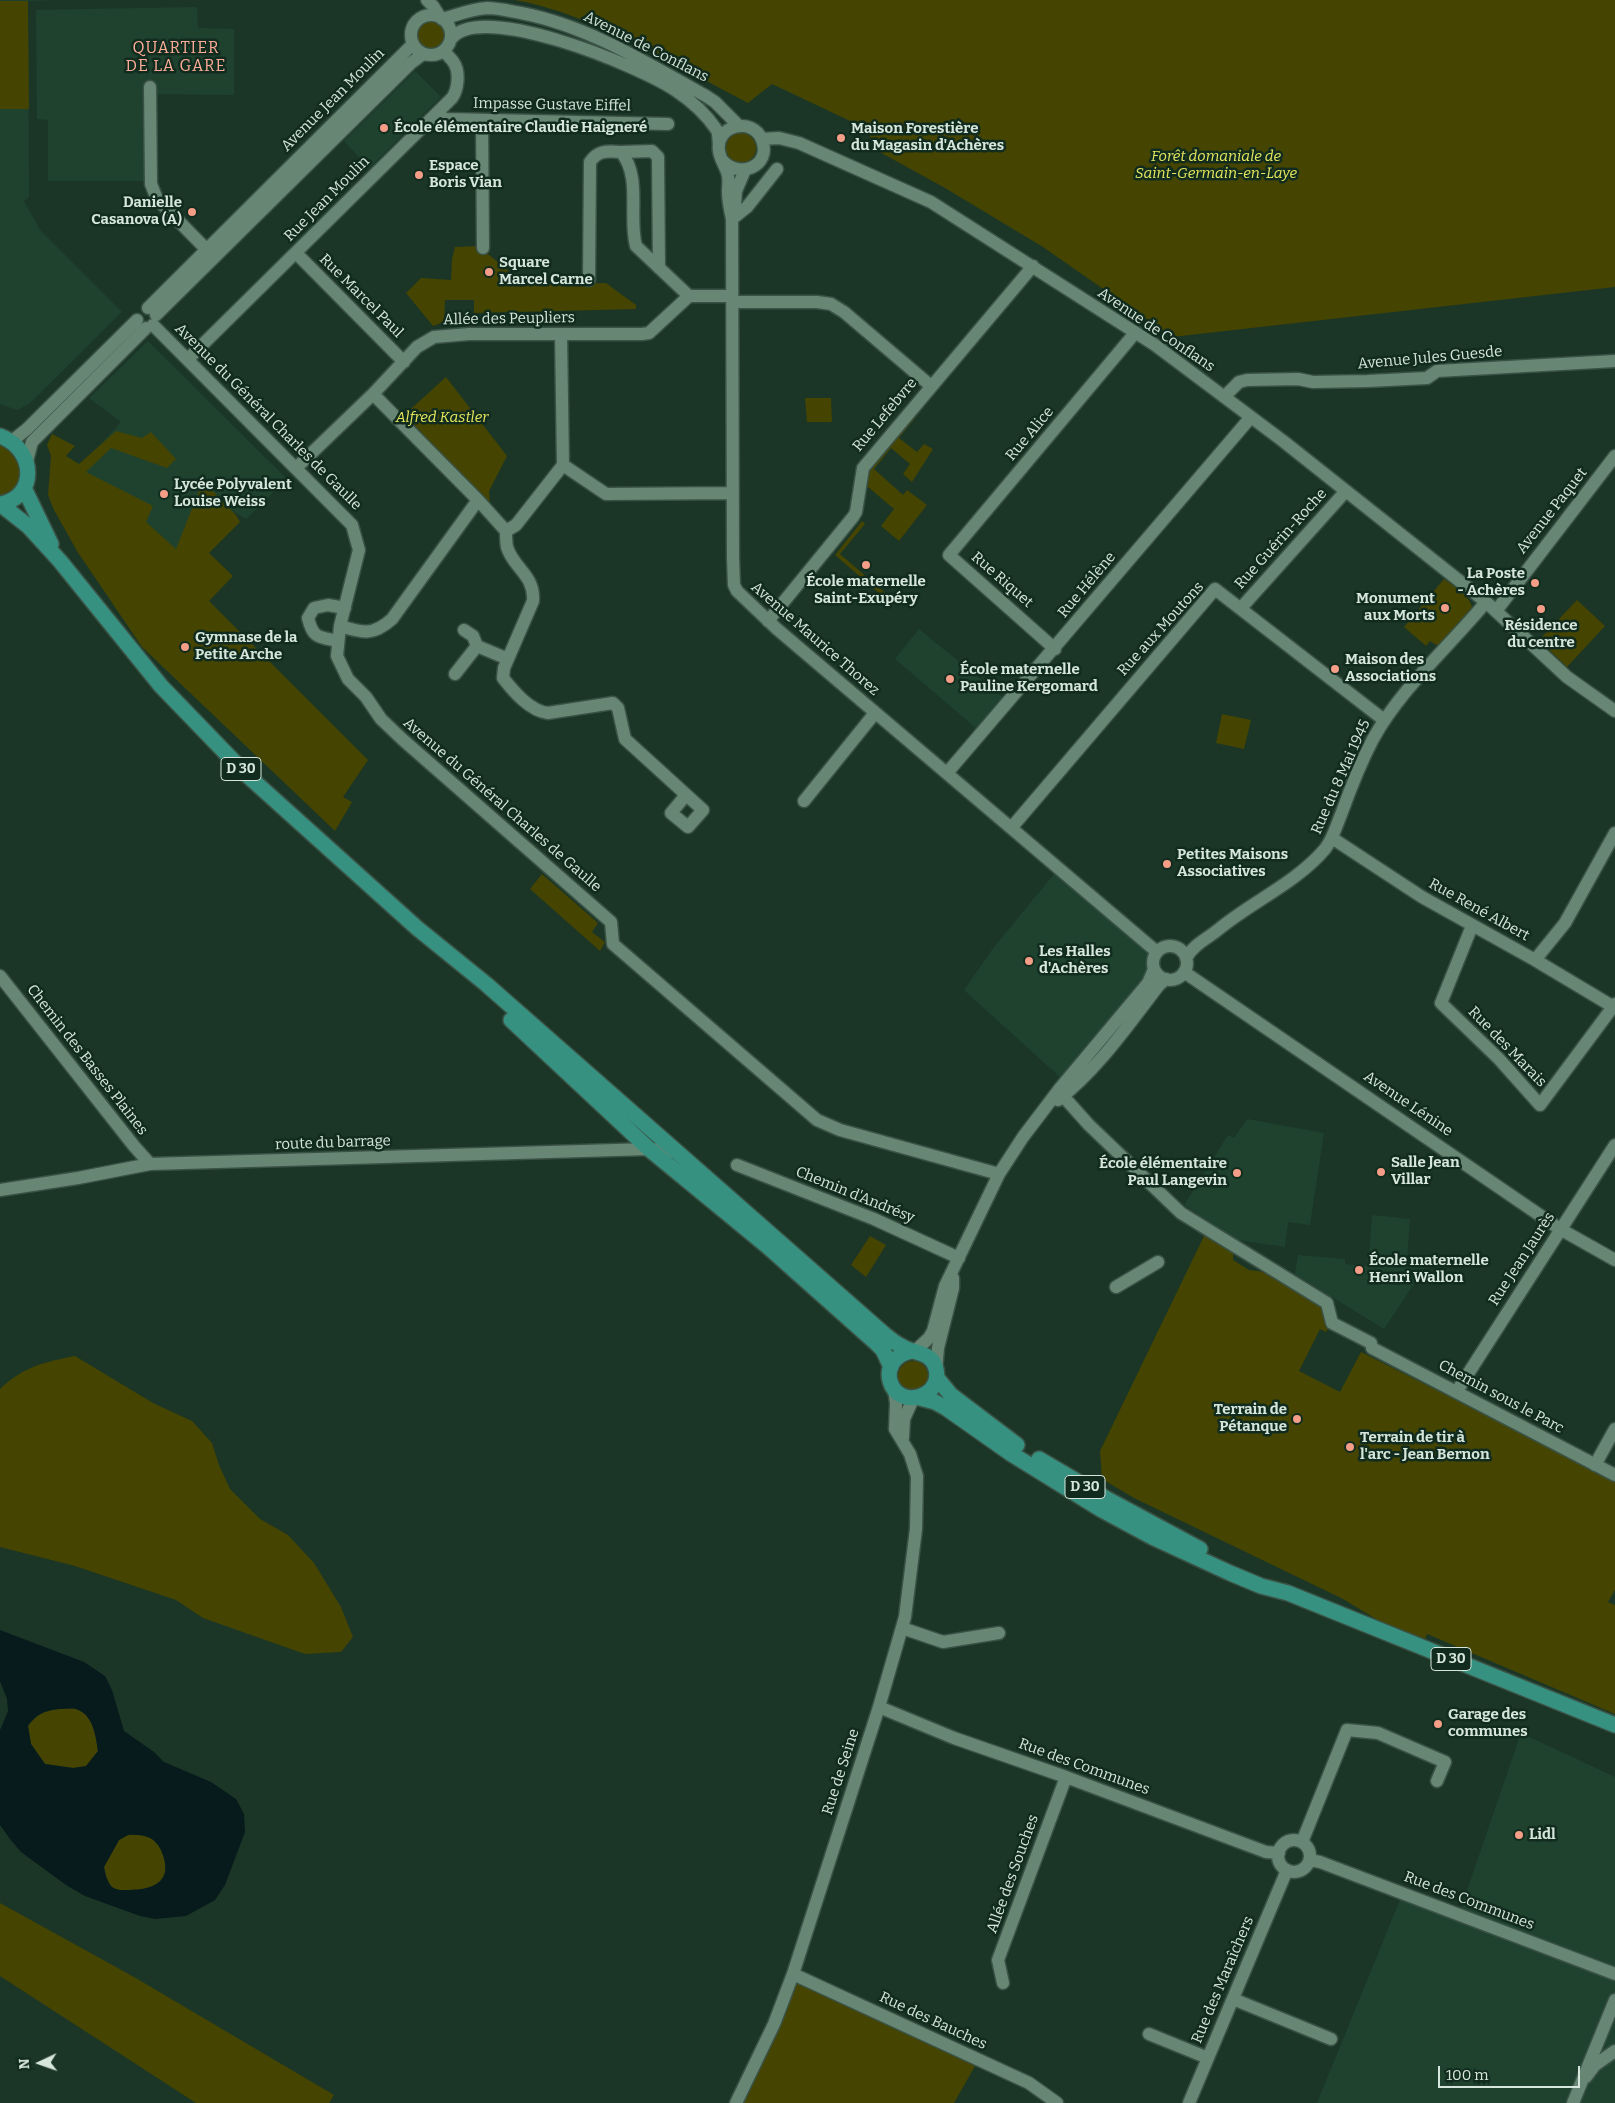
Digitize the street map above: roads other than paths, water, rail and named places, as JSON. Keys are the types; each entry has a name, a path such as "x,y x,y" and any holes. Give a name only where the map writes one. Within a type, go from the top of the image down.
{"main road":[{"path":"0,504 15,498 24,488 28,475 27,461 21,450 6,439"},
{"name":"D 30","path":"24,488 60,561"},
{"name":"D 30","path":"0,504 28,526 60,561 161,686 247,775 417,928 486,984 884,1334 900,1346 913,1351"},
{"name":"D 30","path":"417,928 480,991 649,1149 766,1246 876,1343 883,1350 890,1367"},
{"path":"913,1351 925,1354 930,1358 937,1374 931,1390 917,1398 899,1394 890,1382 890,1367 898,1356 913,1351"},
{"name":"D 30","path":"937,1374 951,1395 1012,1442 1045,1464 1147,1520 1288,1593 1615,1725"},
{"name":"D 30","path":"917,1398 935,1402 946,1408 1058,1484 1152,1537 1260,1586 1288,1593"}],"street":[{"path":"427,0 433,6 450,30 451,39 444,51 430,55 423,54 413,44 411,36 413,28 418,20 428,16 441,18"},
{"name":"Avenue de Conflans","path":"441,18 475,9 490,8 545,18 573,27 609,43 706,96 715,102 738,126"},
{"name":"Avenue de Conflans","path":"451,39 455,32 459,30 484,22 494,22 532,28 590,46 675,90 701,111 718,131 719,144"},
{"name":"Avenue Jean Moulin","path":"27,461 32,442 413,44"},
{"name":"Rue Jean Moulin","path":"188,359 454,95 457,88 456,66 444,51"},
{"name":"Avenue Jean Moulin","path":"6,439 26,429 148,319 207,250 423,54"},
{"path":"150,87 151,184 153,192 157,199 207,250"},
{"name":"Impasse Gustave Eiffel","path":"436,114 446,119 668,124"},
{"path":"482,120 483,248"},
{"path":"738,126 749,127 756,131 762,139 763,152 757,164 745,170 732,169 722,160 719,144 722,135 729,129 738,126"},
{"name":"Avenue de Conflans","path":"762,139 779,138 799,143 932,202 1135,333 1251,417 1486,602 1567,677 1615,711"},
{"path":"589,280 590,162 595,154 600,152 652,151 658,157 659,268"},
{"path":"621,152 628,160 631,178 636,246 689,296 830,304 844,312 931,386"},
{"name":"Avenue Maurice Thorez","path":"722,160 728,176 728,198 732,219 734,585 744,599 768,621 1157,952"},
{"name":"Avenue Maurice Thorez","path":"732,219 735,210 736,191 745,170"},
{"path":"732,219 747,206 777,170"},
{"name":"Rue Marcel Paul","path":"296,253 404,362"},
{"name":"Rue Lefebvre","path":"768,621 854,517 862,468 1033,266"},
{"name":"Allée des Peupliers","path":"296,468 373,394 417,347 434,336 649,333 689,296"},
{"name":"Avenue du Général Charles de Gaulle","path":"148,319 352,525 359,550 340,626 337,656 342,669 381,718 402,739 611,922 613,944 817,1120 835,1128 999,1174"},
{"name":"Rue Alice","path":"949,556 1135,333"},
{"path":"506,531 516,525 563,465 561,334"},
{"name":"Avenue Jules Guesde","path":"1224,397 1239,382 1247,380 1298,379 1313,382 1427,378 1437,371 1615,361"},
{"path":"373,394 478,500 506,531 507,549 532,584 534,592 533,601 508,659 503,678 514,691 539,712 548,713 613,703 618,708 625,738 686,795"},
{"name":"Rue Hélène","path":"947,773 1055,649 1251,417"},
{"name":"Avenue Paquet","path":"1496,611 1615,456"},
{"path":"563,465 606,494 732,493"},
{"name":"Rue Guérin-Roche","path":"1241,608 1345,492"},
{"path":"340,626 359,632 372,632 387,624 478,500"},
{"name":"Rue Riquet","path":"949,556 1055,649"},
{"name":"Rue aux Moutons","path":"1012,827 1216,589 1384,720"},
{"name":"Rue du 8 Mai 1945","path":"1186,958 1192,947 1226,922 1283,885 1308,866 1326,848 1332,838 1354,780 1372,740 1384,720 1400,698 1486,602"},
{"path":"338,641 318,638 311,630 308,618 314,608 328,605 345,608"},
{"path":"464,630 473,636 477,646 508,659"},
{"path":"455,674 477,646"},
{"path":"804,801 875,713"},
{"path":"1535,960 1565,923 1610,854 1615,833"},
{"name":"Rue René Albert","path":"1332,838 1422,897 1614,1005"},
{"name":"Rue du 8 Mai 1945","path":"1177,948 1196,935 1217,924 1226,922"},
{"name":"Rue des Marais","path":"1472,926 1441,1003 1499,1060 1540,1104 1614,1005"},
{"path":"1044,1111 1073,1089 1166,979 1178,977 1184,972 1186,958 1177,948 1165,946 1157,952 1153,960 1154,969 1158,975 1166,979"},
{"path":"913,1351 933,1331 941,1298 999,1174 1023,1137 1062,1087 1148,983 1154,969"},
{"name":"Avenue Lénine","path":"1184,972 1560,1229 1615,1260"},
{"name":"Chemin des Basses Plaines","path":"0,976 150,1164"},
{"name":"Chemin sous le Parc","path":"1063,1096 1089,1125 1181,1214 1327,1303 1332,1323 1615,1475"},
{"name":"Rue Jean Jaurès","path":"1457,1391 1615,1145"},
{"path":"649,1149 677,1153"},
{"name":"route du barrage","path":"0,1190 150,1164 649,1149"},
{"name":"Chemin d'Andrésy","path":"737,1165 874,1219 959,1258"},
{"path":"1116,1287 1158,1262"},
{"path":"937,1374 936,1358 953,1288 953,1272"},
{"name":"Rue de Seine","path":"736,2103 774,2024 793,1974 879,1707 902,1628 916,1529 917,1476 915,1464 895,1429 896,1403 894,1388"},
{"path":"902,1441 904,1419 917,1398"},
{"path":"1595,1465 1615,1429"},
{"path":"902,1628 943,1642 1000,1633"},
{"name":"Rue des Communes","path":"879,1707 954,1738 1066,1777 1266,1852 1279,1853"},
{"path":"1302,1842 1347,1730 1378,1733 1445,1762 1437,1781"},
{"name":"Allée des Souches","path":"1003,1983 998,1960 1066,1777"},
{"path":"1294,1840 1302,1842 1309,1849 1310,1860 1301,1870 1291,1872 1280,1863 1279,1853 1286,1843 1294,1840"},
{"name":"Rue des Communes","path":"1310,1860 1615,1974"},
{"name":"Rue des Maraîchers","path":"1189,2103 1287,1870"},
{"name":"Rue des Bauches","path":"793,1974 1029,2083 1057,2103"},
{"path":"1233,1999 1331,2038"},
{"path":"1573,2103 1615,2000"},
{"path":"1149,2034 1208,2058"},
{"path":"1583,2081 1596,2065 1615,2051"}],"place":[{"name":"École élémentaire Claudie Haigneré","path":"384,128"},
{"name":"Maison Forestière du Magasin d'Achères","path":"841,138"},
{"name":"Espace Boris Vian","path":"419,175"},
{"name":"Danielle Casanova (A)","path":"192,212"},
{"name":"Square Marcel Carne","path":"489,272"},
{"name":"Lycée Polyvalent Louise Weiss","path":"164,494"},
{"name":"École maternelle Saint-Exupéry","path":"866,565"},
{"name":"La Poste - Achères","path":"1535,583"},
{"name":"Monument aux Morts","path":"1445,608"},
{"name":"Résidence du centre","path":"1541,609"},
{"name":"Gymnase de la Petite Arche","path":"185,647"},
{"name":"Maison des Associations","path":"1335,669"},
{"name":"École maternelle Pauline Kergomard","path":"950,679"},
{"name":"Petites Maisons Associatives","path":"1167,864"},
{"name":"Les Halles d'Achères","path":"1029,961"},
{"name":"Salle Jean Villar","path":"1381,1172"},
{"name":"École élémentaire Paul Langevin","path":"1237,1173"},
{"name":"École maternelle Henri Wallon","path":"1359,1270"},
{"name":"Terrain de Pétanque","path":"1297,1419"},
{"name":"Terrain de tir à l'arc - Jean Bernon","path":"1350,1447"},
{"name":"Garage des communes","path":"1438,1724"},
{"name":"Lidl","path":"1519,1835"}],"district":[{"name":"QUARTIER DE LA GARE","path":"176,58"}],"park label":[{"name":"Forêt domaniale de Saint-Germain-en-Laye","path":"1216,166"},
{"name":"Alfred Kastler","path":"442,418"}]}
